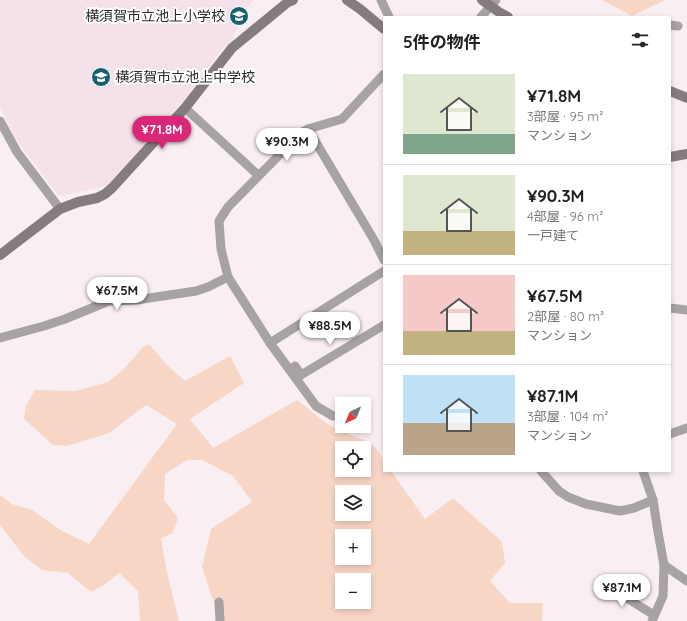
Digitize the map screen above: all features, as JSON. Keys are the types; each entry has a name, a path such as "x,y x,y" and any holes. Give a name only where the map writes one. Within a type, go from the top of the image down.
{"street":[{"path":"0,255 60,209 78,202 97,198 112,188 186,108 232,48 288,2 293,0"},
{"path":"347,0 383,28"},
{"path":"381,0 389,16"},
{"path":"482,0 493,3 507,16"},
{"path":"482,16 493,3"},
{"path":"335,416 316,406 270,343 228,276 221,249 219,221 228,206 301,133 308,129 342,119 383,75"},
{"path":"671,91 687,98"},
{"path":"186,108 258,175"},
{"path":"0,121 17,152 60,209"},
{"path":"308,129 374,240 383,258"},
{"path":"671,157 687,154"},
{"path":"270,343 383,272"},
{"path":"0,338 65,319 109,301 136,300 196,292 228,276"},
{"path":"671,308 687,310"},
{"path":"288,366 292,363 301,375 383,326"},
{"path":"671,434 687,428"},
{"path":"542,472 559,491 568,497 586,504 620,511 634,508 654,500"},
{"path":"601,582 653,618 663,596 664,565 654,500 643,472"},
{"path":"664,565 687,581"},
{"path":"219,602 220,621"}],"shaded area":[{"name":"横須賀市立池上中学校","path":"0,0 254,0 245,10 231,43 224,47 174,113 106,186 59,196 14,136 0,107"},
{"path":"602,0 665,0 632,16"},
{"path":"149,344 167,365 185,381 230,356 244,383 190,419 213,448 297,400 320,419 335,428 335,433 346,433 365,441 335,441 335,477 371,477 371,445 379,453 383,461 383,472 392,472 425,519 453,498 502,542 505,563 490,581 510,603 543,603 542,621 220,621 202,567 211,529 252,502 233,476 202,460 187,460 165,474 164,500 178,518 173,533 161,538 167,573 179,621 140,621 138,591 119,573 104,585 91,592 68,573 42,570 24,556 0,525 0,495 12,504 32,510 62,531 89,544 177,424 146,405 109,433 67,446 53,445 24,419 26,406 35,390 76,391 108,382 123,370 143,347"}],"place":[{"name":"横須賀市立池上小学校","path":"239,16"},
{"name":"横須賀市立池上中学校","path":"101,77"}]}
